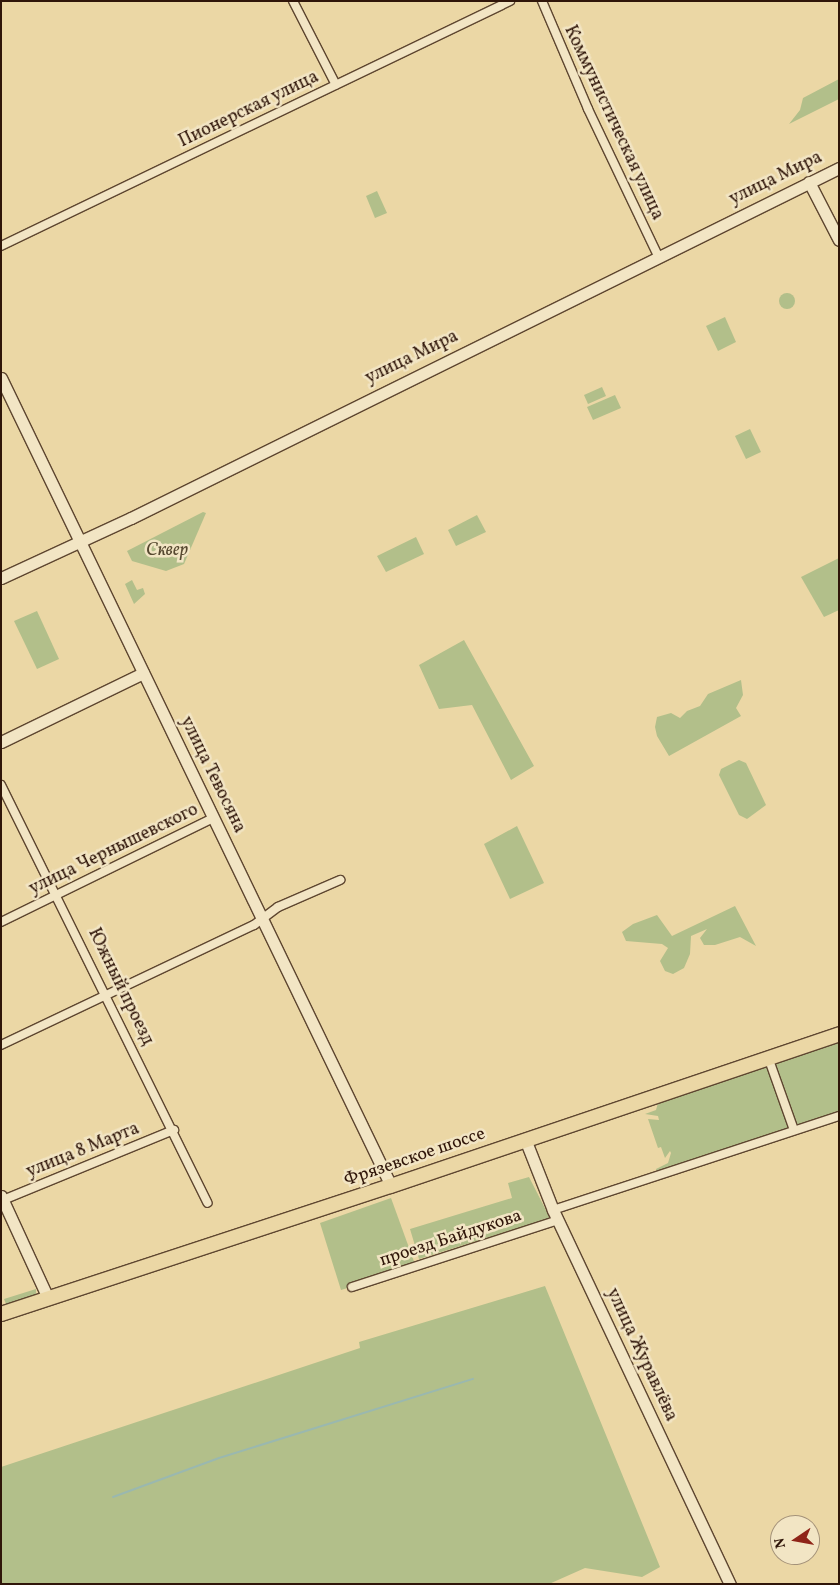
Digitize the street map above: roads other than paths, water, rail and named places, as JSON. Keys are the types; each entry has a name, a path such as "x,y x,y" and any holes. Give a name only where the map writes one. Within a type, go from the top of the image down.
{"highway":[{"name":"Фрязевское шоссе","path":"1,1314 391,1186 839,1034"}],"main road":[{"name":"улица Мира","path":"1,578 81,541 839,168"},
{"path":"809,182 839,240"},
{"name":"улица Тевосяна","path":"1,378 213,818 258,920 391,1186"},
{"path":"1,742 143,673"},
{"name":"улица Журавлёва","path":"525,1140 555,1215 730,1584"},
{"path":"2,1198 48,1298"}],"street":[{"path":"293,1 336,85"},
{"name":"Пионерская улица","path":"1,246 510,1"},
{"name":"Коммунистическая улица","path":"542,1 588,110 658,256"},
{"name":"Южный проезд","path":"1,785 58,894 208,1202"},
{"name":"улица Чернышевского","path":"1,922 213,818"},
{"path":"1,1045 107,996 340,880"},
{"path":"768,1057 794,1130"},
{"name":"проезд Байдукова","path":"352,1287 794,1130 839,1116"},
{"name":"улица 8 Марта","path":"2,1198 174,1130"}],"waterway":[{"path":"113,1497 219,1458 473,1379"}],"park label":[{"name":"Сквер","path":"167,551"}]}
